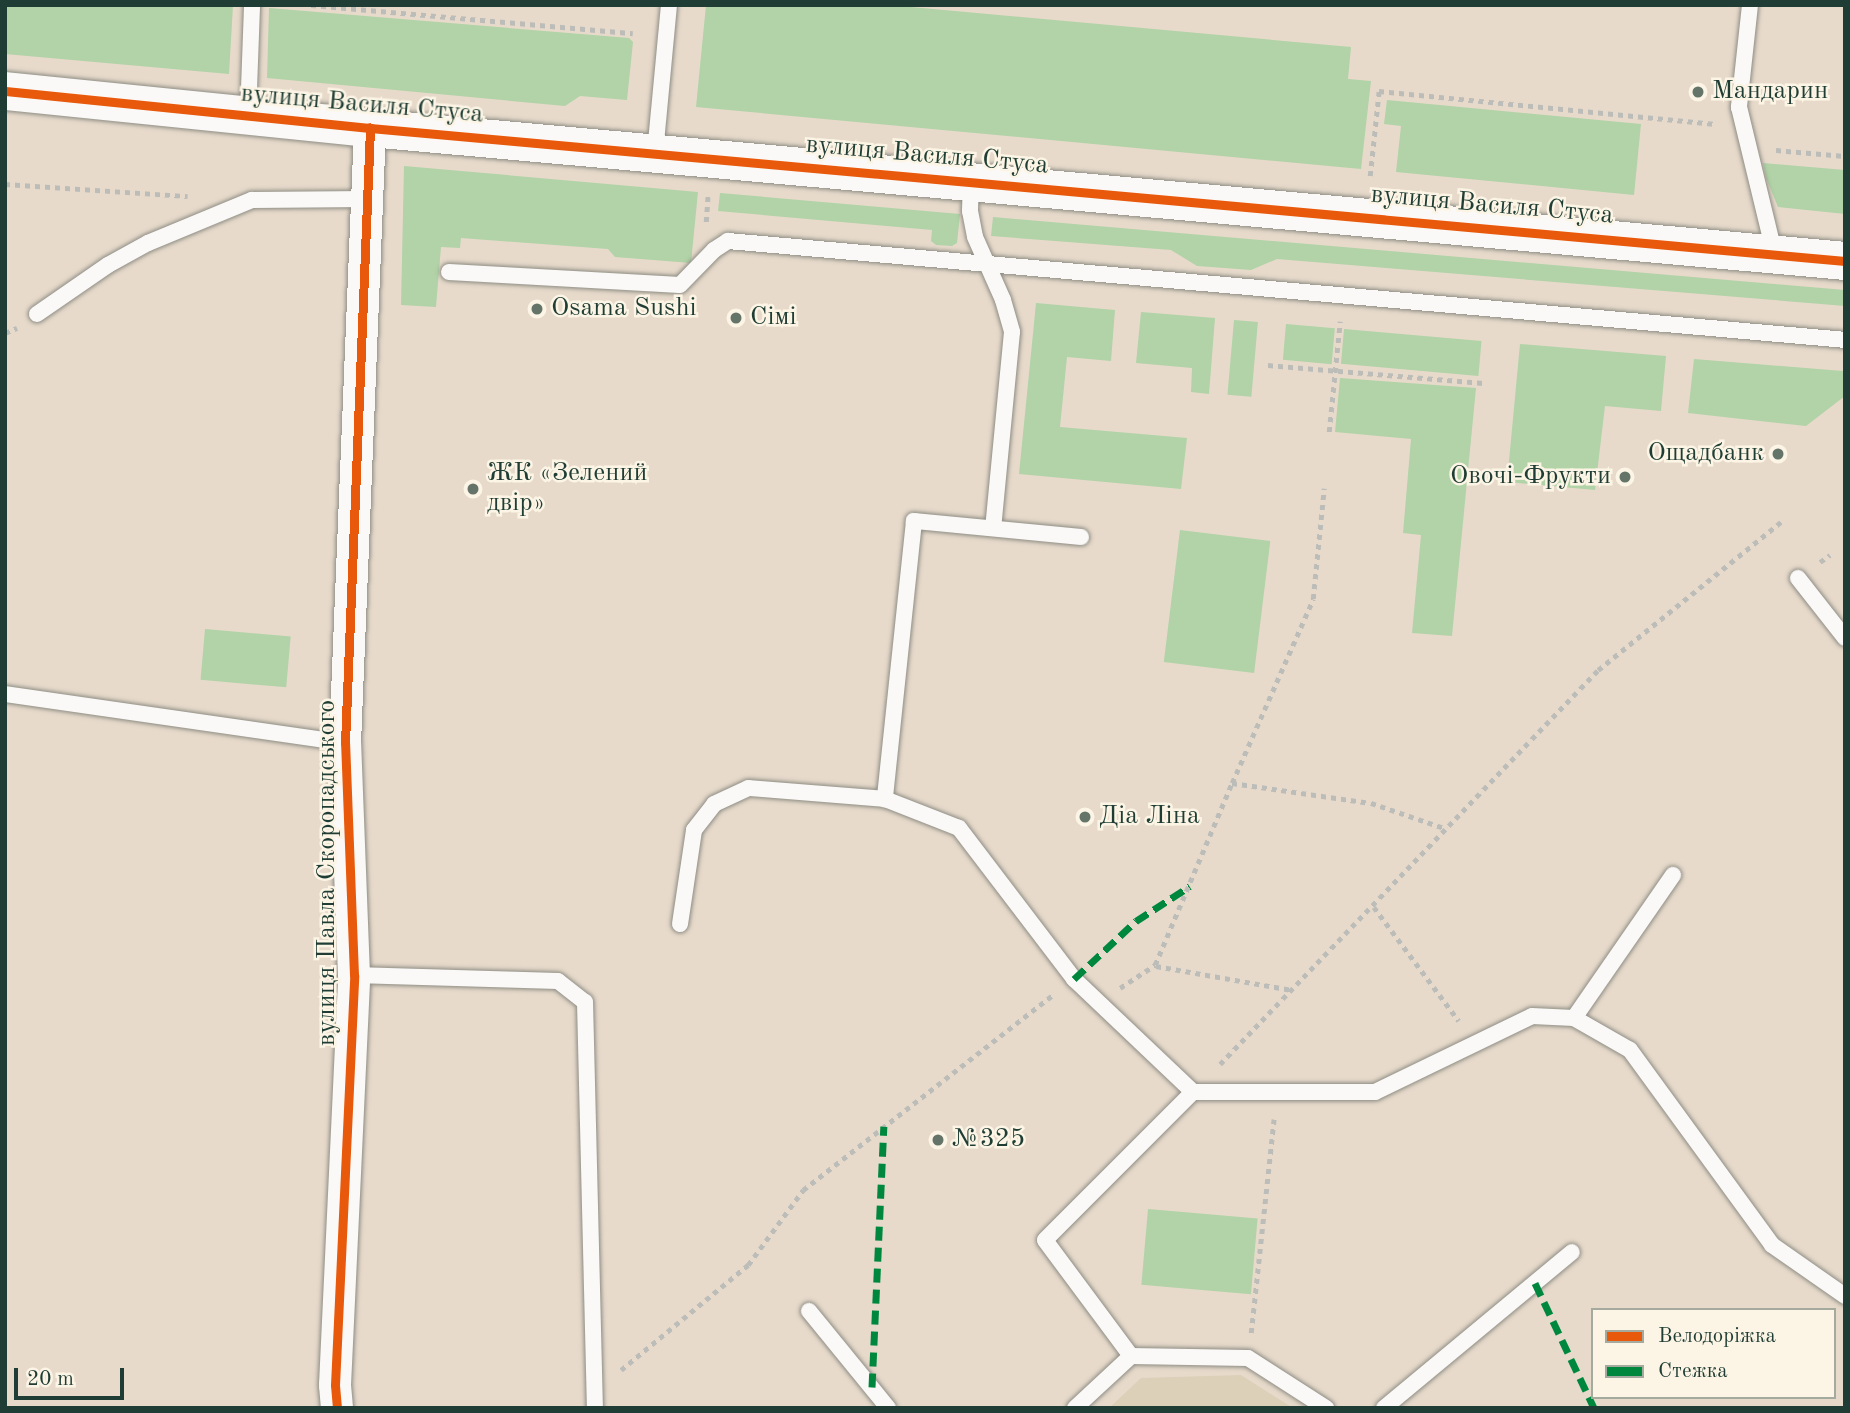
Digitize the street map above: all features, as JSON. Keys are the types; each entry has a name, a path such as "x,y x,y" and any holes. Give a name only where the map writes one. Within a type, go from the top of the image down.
{"street":[{"name":"вулиця Василя Стуса","path":"5,91 370,128 1845,261"},
{"name":"вулиця Павла Скоропадського","path":"337,1408 337,1346 354,975 345,743 370,128"}],"lane":[{"path":"248,116 252,5"},
{"path":"655,153 669,5"},
{"path":"1750,5 1740,107 1774,253"},
{"path":"971,181 970,211 985,263 1009,317 1013,347 993,528"},
{"path":"37,314 108,265 148,243 252,200 368,199"},
{"path":"449,272 680,285 714,250 728,241 1845,340"},
{"path":"885,799 914,521 1082,537"},
{"path":"1798,578 1845,638"},
{"path":"5,694 345,743"},
{"path":"680,924 694,831 714,804 749,788 885,799 959,828 1074,979 1194,1092 1375,1092 1532,1016 1574,1018 1630,1050 1772,1245 1844,1293"},
{"path":"1574,1018 1673,875"},
{"path":"354,975 558,981 585,1002 595,1399"},
{"path":"1131,1356 1045,1240 1194,1092"},
{"path":"1384,1408 1572,1252"},
{"path":"809,1311 888,1408"},
{"path":"1075,1408 1131,1356 1248,1358 1326,1408"}],"path":[{"path":"311,5 633,33"},
{"path":"1370,176 1379,91 1744,127"},
{"path":"1749,147 1845,156"},
{"path":"5,184 252,200"},
{"path":"705,236 709,188"},
{"path":"1329,432 1340,321"},
{"path":"1268,365 1483,383"},
{"path":"1097,1003 1156,965 1313,599 1324,489"},
{"path":"1194,1092 1598,670 1782,521"},
{"path":"1232,783 1371,803 1447,829"},
{"path":"1374,906 1475,1043"},
{"path":"1156,965 1293,990"},
{"path":"595,1399 748,1265 803,1190 1074,979"},
{"path":"1248,1358 1276,1093"}],"shaded area":[{"path":"1241,1375 1293,1408 1109,1408 1141,1378"}],"green space":[{"path":"5,5 233,5 229,74 5,54"},
{"path":"706,5 889,5 1351,47 1348,79 1371,81 1361,169 696,107"},
{"path":"269,8 629,38 633,42 627,100 580,96 565,106 267,78"},
{"path":"1387,100 1641,124 1634,195 1396,172 1401,126 1384,124"},
{"path":"1763,163 1845,170 1845,214 1778,207"},
{"path":"404,166 698,192 691,263 615,257 608,249 461,238 460,248 441,247 436,307 401,305"},
{"path":"720,193 960,214 957,243 952,246 936,245 931,241 932,230 718,211"},
{"path":"993,217 1845,290 1845,306 1277,259 1251,270 1197,266 1171,250 991,236"},
{"path":"1036,303 1115,310 1111,361 1067,357 1060,427 1187,438 1181,489 1019,474"},
{"path":"1141,312 1215,318 1209,394 1191,392 1192,368 1136,363"},
{"path":"1234,320 1258,322 1251,397 1227,395"},
{"path":"1286,324 1335,328 1332,364 1283,360"},
{"path":"1344,329 1481,341 1478,376 1341,364"},
{"path":"1520,344 1666,356 1661,411 1605,406 1595,490 1507,482"},
{"path":"1694,359 1843,371 1845,396 1806,426 1688,413"},
{"path":"1340,378 1476,388 1452,636 1412,633 1421,535 1403,533 1411,439 1335,432"},
{"path":"1180,530 1270,541 1254,673 1164,662"},
{"path":"205,629 291,636 286,687 201,680"},
{"path":"1148,1209 1258,1219 1251,1294 1141,1285"}],"marked path":[{"path":"1074,979 1136,921 1190,886"},
{"path":"872,1387 884,1126"},
{"path":"1535,1283 1594,1408"}],"cycle path":[{"path":"5,91 370,128 1845,261"},
{"path":"337,1408 335,1385 354,975 345,743 370,128"}],"place":[{"name":"Мандарин","path":"1698,92"},
{"name":"Osama Sushi","path":"537,309"},
{"name":"Сімі","path":"736,318"},
{"name":"Ощадбанк","path":"1778,454"},
{"name":"Овочі-Фрукти","path":"1625,477"},
{"name":"ЖК «Зелений двір»","path":"473,489"},
{"name":"Діа Ліна","path":"1085,817"},
{"name":"№325","path":"938,1140"}]}
